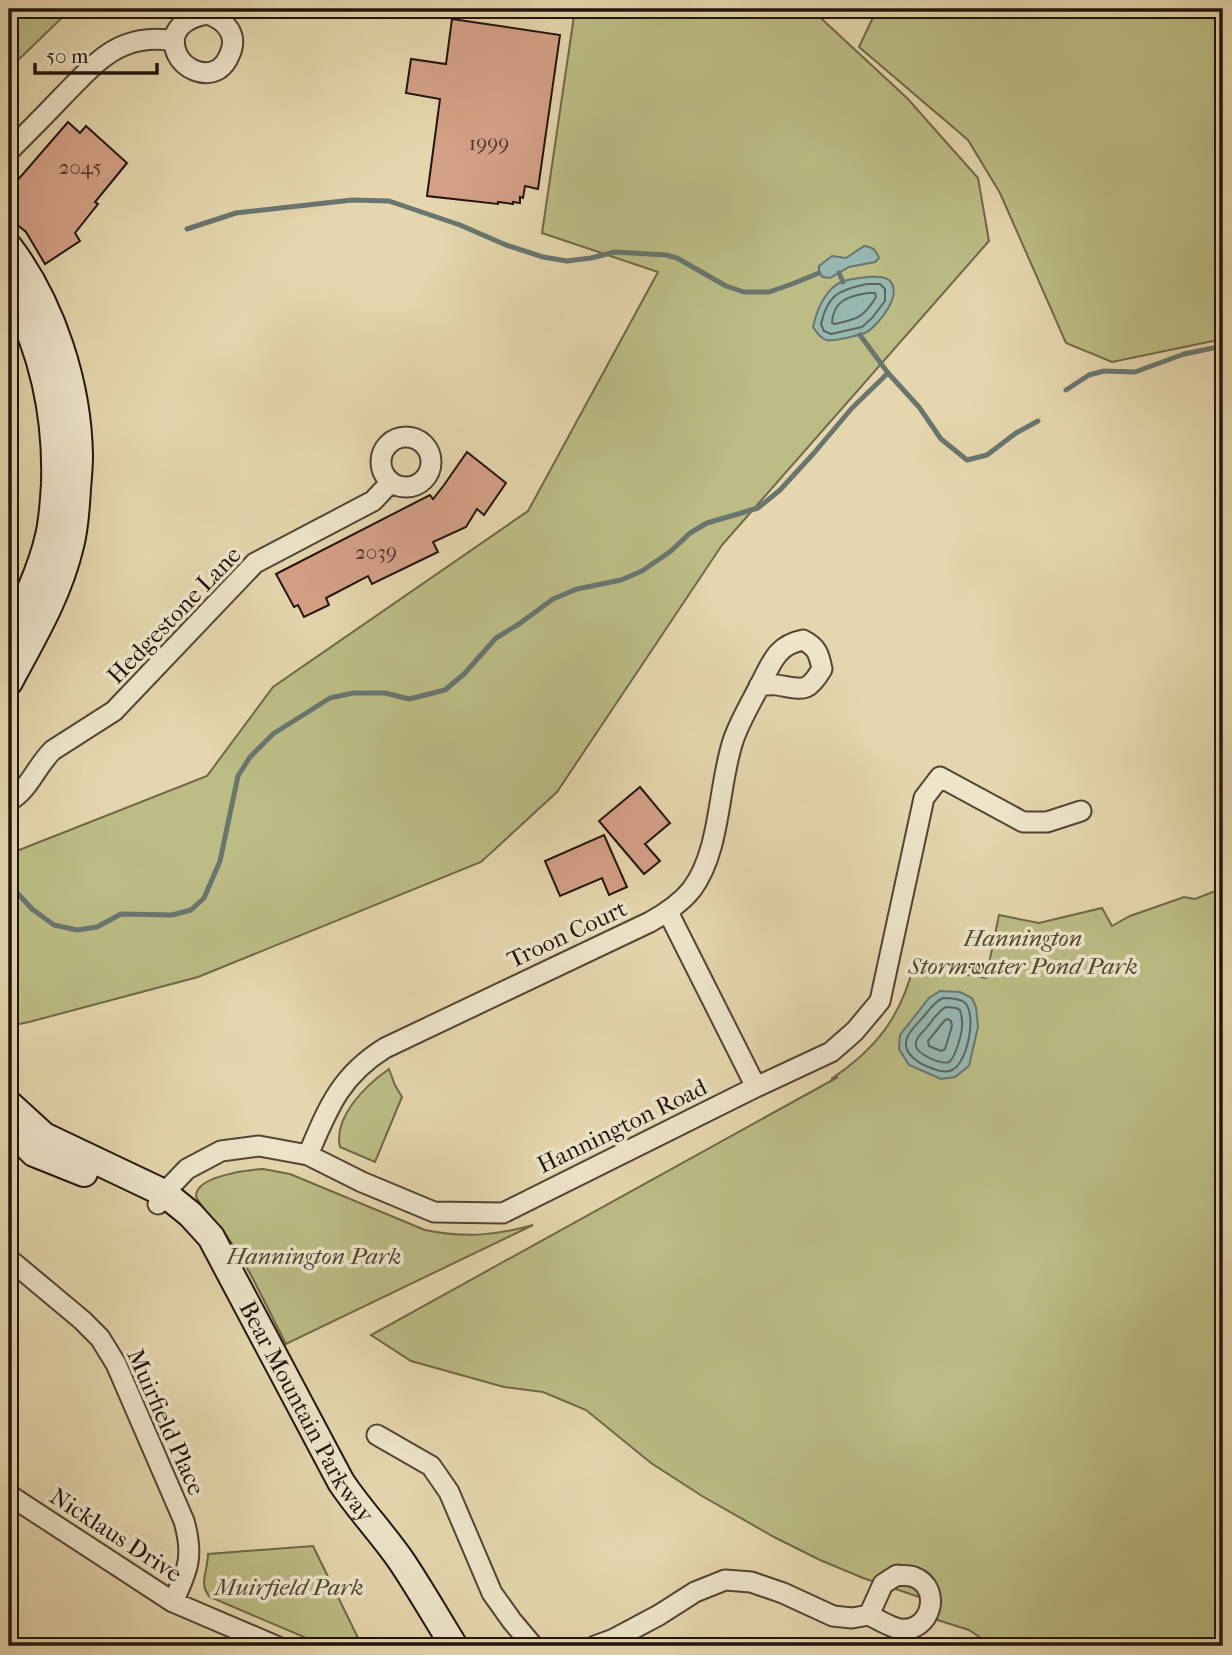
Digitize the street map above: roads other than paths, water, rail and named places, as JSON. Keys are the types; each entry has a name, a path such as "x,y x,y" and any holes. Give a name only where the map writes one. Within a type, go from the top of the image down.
{"street":[{"path":"209,11 229,27 233,48 220,68 202,72 190,69 182,62 174,41 178,29 186,20 209,11"},
{"path":"9,151 78,80 110,53 126,44 146,40 174,41"},
{"path":"9,247 38,295 55,333 69,375 79,456 76,516 71,545 53,599 9,682"},
{"path":"9,289 35,345 46,382 53,418 56,457 54,514 49,539 32,590 9,635"},
{"name":"Hedgestone Lane","path":"9,802 29,784 53,750 114,711 255,563 373,501 390,483"},
{"name":"Troon Court","path":"308,1155 327,1109 351,1075 368,1058 668,912 692,888 709,857 733,740 759,686"},
{"name":"Hannington Road","path":"161,1199 187,1168 222,1152 259,1146 308,1155 362,1182 434,1212 503,1213 831,1052 855,1031 880,1001 924,798 940,777 1023,822 1047,822 1081,811"},
{"path":"668,912 756,1087"},
{"name":"Bear Mountain Parkway","path":"9,1104 44,1136 190,1214 211,1237 341,1482 400,1560 454,1646"},
{"name":"Bear Mountain Parkway","path":"9,1128 33,1153 161,1199 203,1252 310,1459 340,1507 405,1594 436,1646"},
{"name":"Muirfield Place","path":"9,1259 82,1320 100,1338 116,1364 184,1521 188,1538 187,1572 173,1602"},
{"path":"377,1435 431,1466 449,1492 492,1593 533,1646"},
{"name":"Nicklaus Drive","path":"9,1495 173,1602 275,1646"},
{"path":"595,1646 616,1643 695,1592 725,1580 751,1582 783,1592 833,1616 852,1618 869,1615"}],"water":[{"path":"864,246 877,253 879,258 875,262 849,267 830,278 819,273 819,266 832,256 846,258"},
{"path":"884,277 893,286 892,300 883,316 865,333 835,340 823,339 813,327 827,293 844,281"},
{"path":"940,991 960,992 972,998 978,1027 969,1066 955,1077 941,1079 909,1065 899,1049 900,1035 929,998"}],"waterway":[{"path":"187,229 236,213 352,200 389,201 543,257 567,261 615,252 666,255 677,258 726,286 744,292 769,292 819,273"},
{"path":"839,273 843,282"},
{"path":"860,335 888,373 919,407 941,439 967,460 987,455 1016,433 1038,421"},
{"path":"1066,390 1089,375 1104,371 1135,372 1184,354 1223,346"},
{"path":"9,884 32,909 54,925 77,930 97,927 121,914 172,915 191,910 204,898 220,861 238,776 250,757 273,734 330,698 353,693 385,693 409,699 445,690 464,674 496,638 553,599 577,589 621,580 642,571 707,523 758,508 780,490 852,408 888,373"}],"park label":[{"name":"Hannington Stormwater Pond Park","path":"1023,952"},
{"name":"Hannington Park","path":"314,1256"},
{"name":"Muirfield Park","path":"289,1587"}]}
